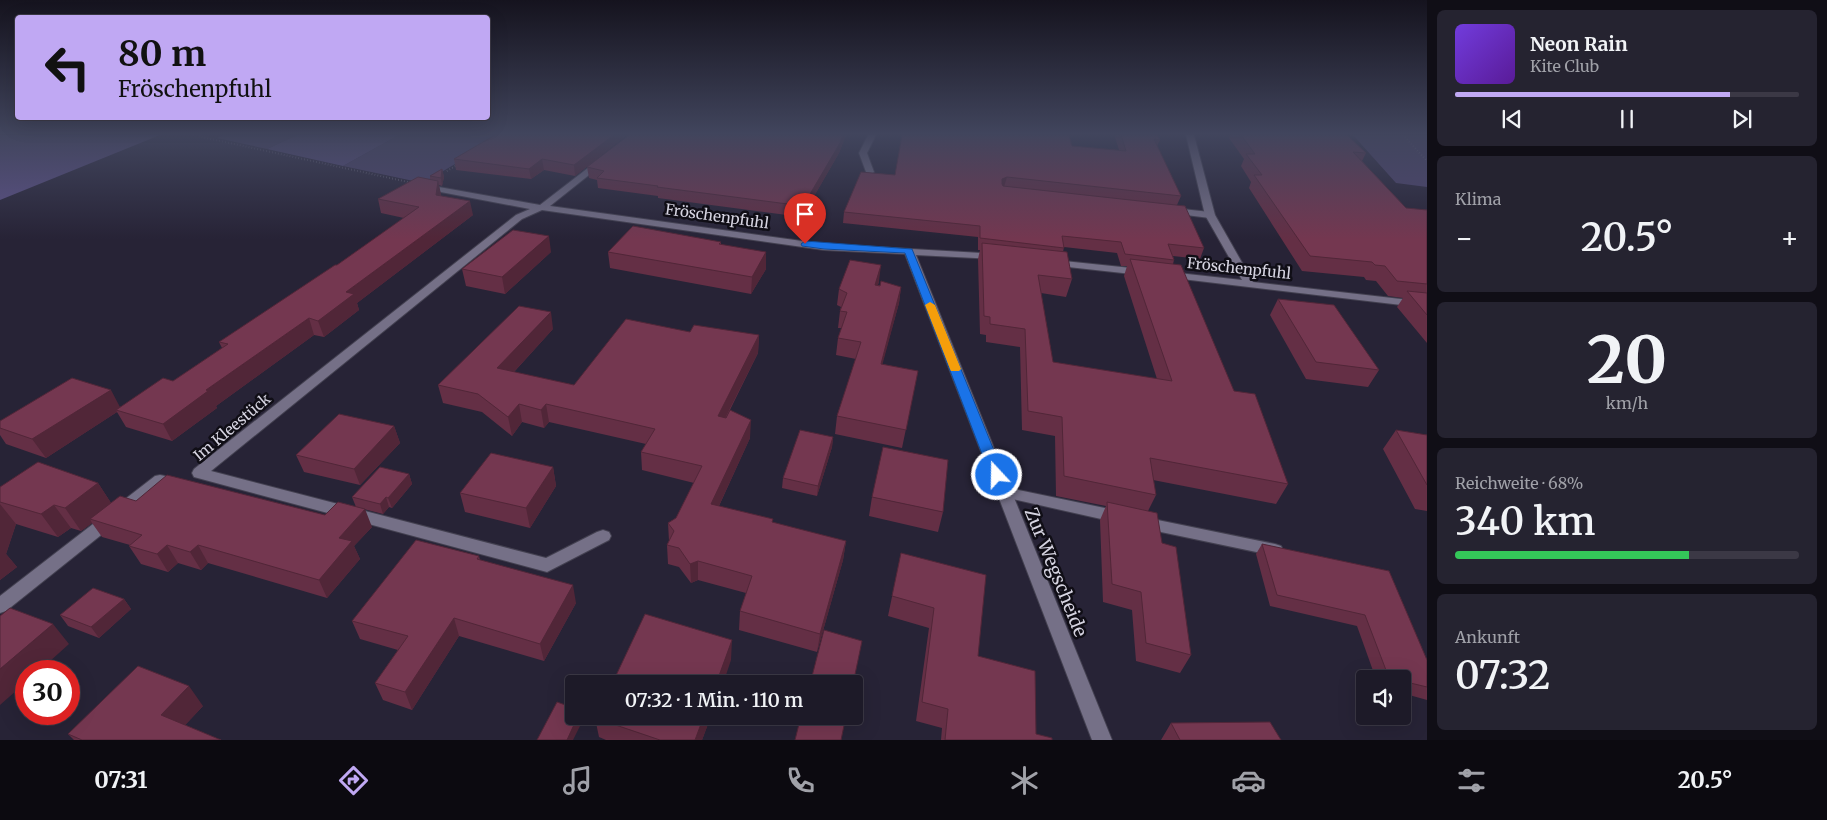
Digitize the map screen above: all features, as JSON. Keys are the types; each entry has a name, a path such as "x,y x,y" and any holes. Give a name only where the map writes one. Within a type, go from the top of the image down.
{"street":[{"path":"544,206 591,170"},
{"path":"1199,170 1210,215 1249,284"},
{"name":"Fröschenpfuhl","path":"423,186 516,204 544,206 824,247 1004,258"},
{"name":"Im Kleestück","path":"544,206 519,217 199,473 547,565 603,536"},
{"path":"1161,209 1210,215"},
{"name":"Zur Wegscheide","path":"908,251 1102,740"},
{"name":"Fröschenpfuhl","path":"1043,262 1427,305"},
{"path":"0,606 160,480"},
{"path":"1004,492 1286,552"}],"path":[{"path":"349,170 423,186 451,170"}],"shaded area":[{"path":"0,170 75,170 0,200"},
{"path":"360,170 446,170 423,183"},
{"path":"1384,170 1427,170 1427,187 1396,183"}],"building":[{"path":"441,170 442,170 441,178 430,176"},
{"path":"598,170 824,170 803,206 597,178 604,171"},
{"path":"896,170 1168,170 1181,196 1007,177 1002,179 1002,184 1003,186 1185,206 1204,248 1168,244 1174,260 1125,254 1121,242 1062,236 1064,248 980,238 980,226 844,212 861,172 895,175"},
{"path":"1258,170 1370,170 1406,208 1427,210 1427,284 1397,281 1385,266 1375,265 1372,262 1310,256 1254,175 1262,175"},
{"path":"418,177 438,181 436,195 470,201 346,292 354,294 318,321 309,318 206,390 208,391 163,424 116,410 163,378 173,381 228,344 219,342 337,265 419,207 378,199"},
{"path":"633,226 766,252 752,277 608,252"},
{"path":"513,230 549,236 502,277 462,269"},
{"path":"982,243 1067,252 1072,279 1038,275 1053,362 1172,381 1130,259 1181,265 1234,391 1255,394 1288,484 1150,458 1156,495 1064,476 1062,417 1028,411 1025,329 990,324 990,317 984,316"},
{"path":"850,260 881,265 875,285 880,286 881,281 901,287 881,364 918,371 906,430 837,416 861,342 838,338 847,312 840,311 847,293 839,289"},
{"path":"1407,291 1427,293 1427,315"},
{"path":"1278,299 1334,305 1379,370 1316,362"},
{"path":"519,306 551,312 497,368 574,385 626,319 690,332 694,325 759,335 718,416 726,418 730,410 751,420 711,504 773,519 772,522 846,541 820,634 740,611 752,576 698,561 690,564 679,548 667,545 674,531 668,523 676,518 702,466 641,452 655,429 546,404 541,410 519,404 508,417 478,394 438,385"},
{"path":"72,378 111,390 32,439 0,428 0,421"},
{"path":"339,414 394,426 354,469 296,455"},
{"path":"800,430 833,437 818,486 783,478"},
{"path":"1396,430 1427,435 1427,485"},
{"path":"883,447 948,460 943,512 872,497"},
{"path":"491,453 553,467 526,508 460,493"},
{"path":"38,462 98,483 65,508 54,505 41,514 0,502 0,487"},
{"path":"380,467 409,474 388,498 386,497 380,504 352,497"},
{"path":"167,475 325,515 338,502 365,509 339,538 352,541 319,580 198,545 190,552 167,545 157,554 129,546 142,535 90,519 120,496 136,501"},
{"path":"1107,502 1157,513 1162,543 1176,547 1191,655 1146,643 1141,592 1112,584"},
{"path":"416,540 479,556 477,559 573,585 540,644 454,618 405,692 375,683 408,636 352,621"},
{"path":"1262,544 1389,571 1427,660 1427,687 1411,683 1411,670 1386,670 1365,615 1277,595"},
{"path":"901,553 986,575 978,656 1035,671 1036,734 1052,738 1052,740 945,740 948,709 922,702 934,608 892,596"},
{"path":"93,588 124,599 91,627 60,615"},
{"path":"10,608 53,624 0,669 0,616"},
{"path":"645,614 732,640 719,675 616,675"},
{"path":"824,630 862,641 855,675 812,675"},
{"path":"138,666 189,686 161,715 221,740 82,740 68,734 77,725 80,725 80,722"},
{"path":"557,702 565,705 565,725 574,725 567,740 537,740"},
{"path":"1270,722 1281,740 1180,740 1171,723"},
{"path":"616,725 701,725 695,740 660,740"},
{"path":"799,725 844,725 841,740 795,740"}],"slow traffic":[{"path":"930,305 955,369"}],"route":[{"path":"805,244 824,247 908,251 997,475"}]}
